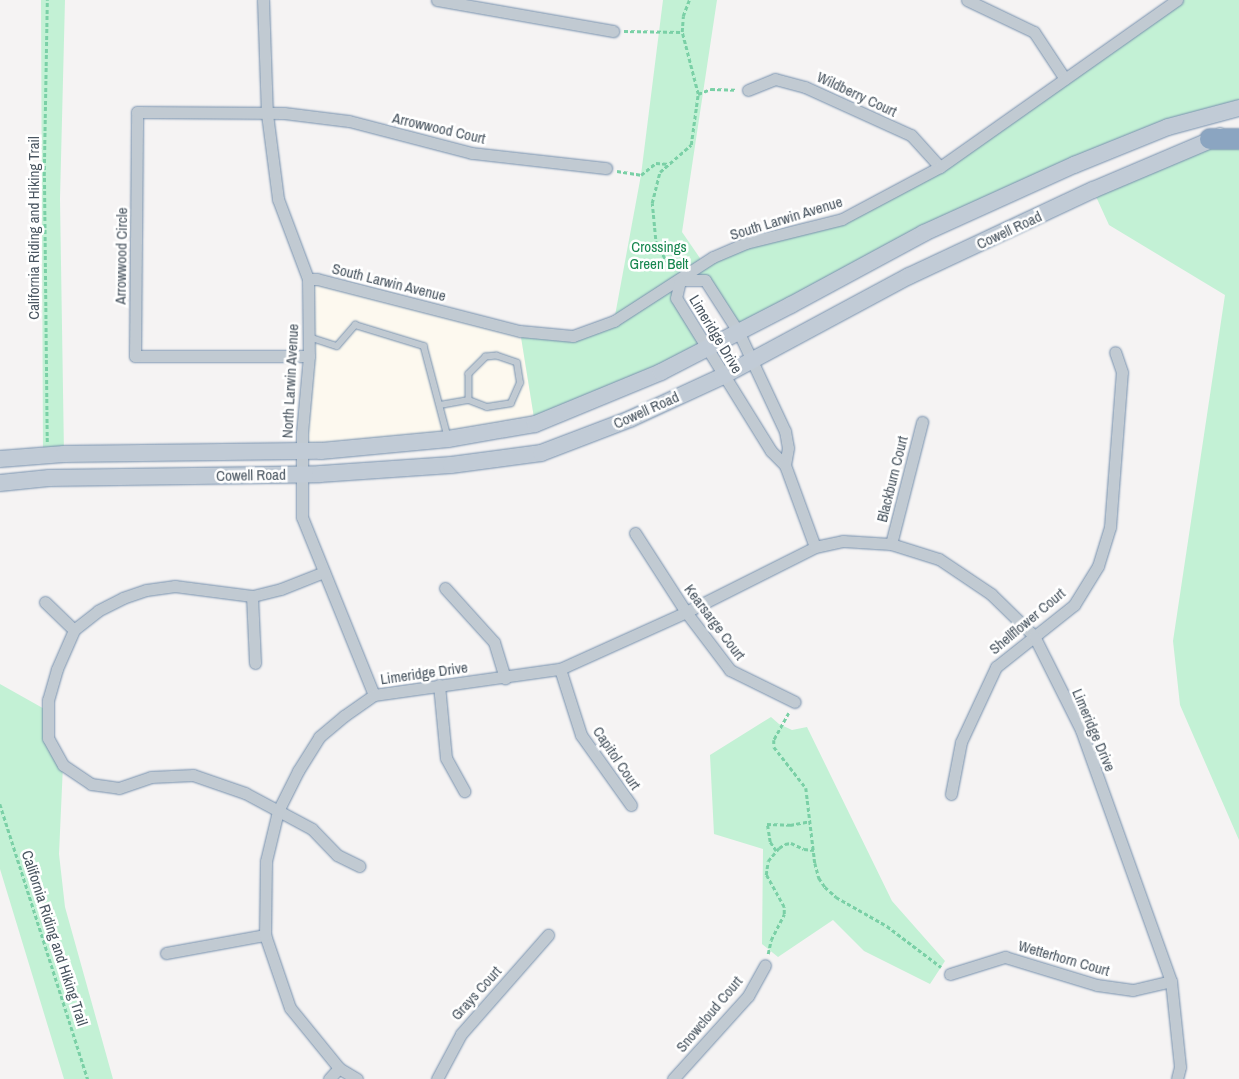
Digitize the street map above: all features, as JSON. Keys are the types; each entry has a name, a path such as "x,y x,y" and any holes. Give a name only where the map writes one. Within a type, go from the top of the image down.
{"highway":[{"path":"1210,139 1239,139"}],"street":[{"name":"North Larwin Avenue","path":"263,0 267,114 278,199 308,279 309,356 301,474 302,517 374,695"},
{"path":"437,0 613,31"},
{"path":"967,0 1034,32 1065,79"},
{"name":"South Larwin Avenue","path":"308,279 318,279 520,331 573,336 614,321 713,257 746,243 842,219 940,167 1177,0"},
{"name":"Wildberry Court","path":"748,90 775,79 805,87 911,135 940,167"},
{"name":"Cowell Road","path":"0,459 64,454 302,452 448,439 535,424 661,372 706,350 924,233 1048,177 1168,127 1239,108"},
{"name":"Arrowwood Circle","path":"267,114 137,112 134,356 309,356"},
{"name":"Arrowwood Court","path":"267,114 284,113 349,121 472,153 606,168"},
{"name":"Cowell Road","path":"0,482 49,478 301,474 452,465 541,453 630,419 723,376 909,276 1093,190 1210,139 1239,131"},
{"name":"Limeridge Drive","path":"785,465 788,448 785,431 739,332 705,280 680,280 676,298 706,350 771,451 785,465 815,547"},
{"name":"Shellflower Court","path":"951,794 960,742 996,667 1074,605 1098,566 1110,527 1122,372 1115,352"},
{"name":"Blackburn Court","path":"891,544 922,422"},
{"name":"Kearsarge Court","path":"635,533 686,612 730,670 795,702"},
{"name":"Limeridge Drive","path":"358,1079 339,1068 290,1008 265,935 266,860 278,811 298,771 319,737 344,716 374,695 560,669 686,612 815,547 844,541 891,544 939,559 991,594 1034,636 1081,730 1171,981 1180,1067 1177,1079"},
{"path":"324,572 281,589 252,596 176,586 146,590 123,598 98,611 74,630 57,669 48,700 48,738 63,765 91,784 119,788 151,777 193,775 245,793 312,829 336,855 360,866"},
{"path":"445,588 494,642 505,678"},
{"path":"252,596 255,663"},
{"path":"45,602 74,630"},
{"name":"Capitol Court","path":"560,669 582,735 631,805"},
{"path":"439,685 446,758 464,791"},
{"path":"166,953 265,935"},
{"name":"Grays Court","path":"437,1079 461,1034 548,935"},
{"name":"Wetterhorn Court","path":"950,974 1005,957 1097,985 1115,988 1133,990 1171,981"},
{"name":"Snowcloud Court","path":"673,1079 748,996 765,966"},
{"path":"329,1079 339,1068"}],"lane":[{"path":"309,338 337,346 355,325 424,346 448,439"},
{"path":"440,405 469,400 487,407 511,403 520,383 517,363 497,356 486,357 469,374 469,400"}],"path":[{"name":"California Riding and Hiking Trail","path":"48,0 44,176 48,456"},
{"path":"680,280 656,245 652,204 660,172 691,146 698,94 682,32 683,16 689,0"},
{"path":"613,31 682,32"},
{"path":"698,94 710,89 748,90"},
{"path":"606,168 642,175 656,163 669,164"},
{"path":"795,702 774,740 774,748 806,788 817,870 825,887 836,897 887,926 950,974"},
{"name":"California Riding and Hiking Trail","path":"0,804 88,1079"},
{"path":"776,851 770,842 767,824 790,825 811,821"},
{"path":"765,966 771,940 784,914 784,907 766,876 768,861 785,844 814,850"}],"shaded area":[{"path":"308,279 520,331 535,424 302,452"}],"green space":[{"path":"41,0 65,0 60,199 64,454 43,456"},
{"name":"Crossings Green Belt","path":"663,0 717,0 682,232 704,264 713,257 842,219 940,167 1177,0 1239,0 1239,108 1074,165 739,333 705,280 680,280 676,298 706,350 535,424 520,331 573,336 614,321 641,175"},
{"path":"1210,139 1239,139 1239,840 1180,705 1173,641 1225,295 1109,225 1093,190"},
{"path":"0,684 48,711 48,738 63,765 59,854 65,907 113,1079 64,1079 0,869"},
{"path":"771,717 779,724 792,730 807,727 892,901 945,961 930,984 864,951 833,920 778,957 762,944 763,849 714,834 710,755"}]}
